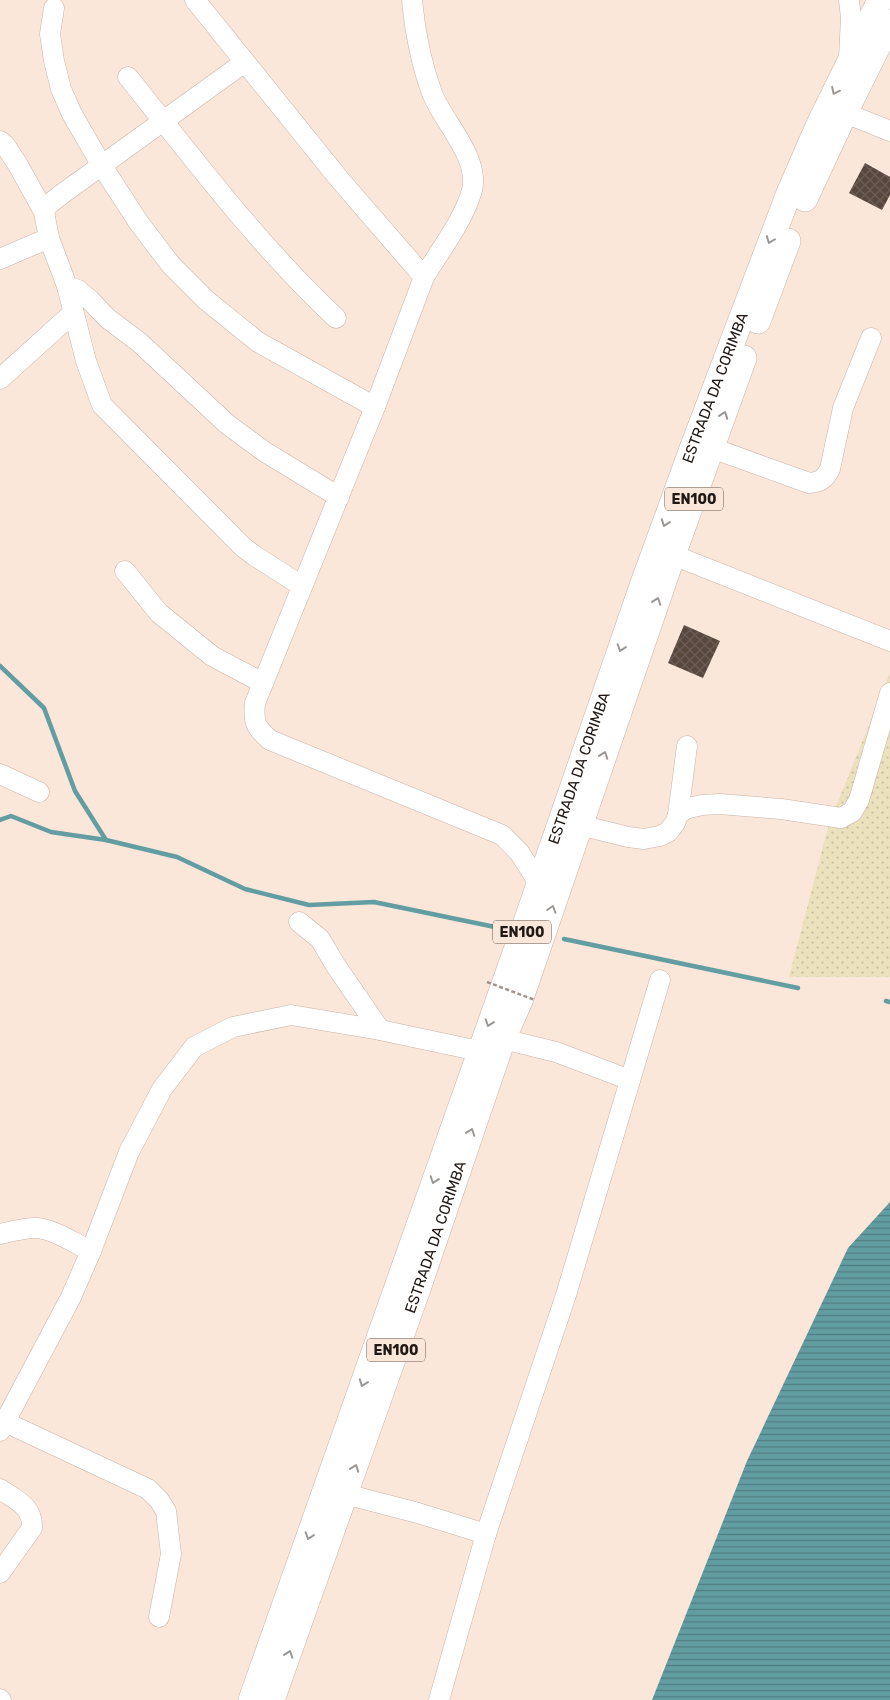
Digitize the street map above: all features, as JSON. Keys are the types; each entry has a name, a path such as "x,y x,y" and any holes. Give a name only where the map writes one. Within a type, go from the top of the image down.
{"main road":[{"name":"ESTRADA DA CORIMBA","path":"272,1700 416,1295 503,1039 539,883 642,586 789,193 819,124 880,0"},
{"name":"ESTRADA DA CORIMBA","path":"514,990 580,825 673,555 756,325 803,202 890,22"},
{"name":"EN100","path":"479,1051 514,990"},
{"name":"ESTRADA DA CORIMBA","path":"251,1700 479,1051"}],"street":[{"path":"196,0 340,180 424,278"},
{"path":"412,0 415,30 433,95 458,138 471,167 474,178 472,191 461,217 424,278 375,407 255,703 254,716 258,730 270,740 502,835 519,852 539,883"},
{"path":"849,0 851,18 849,62"},
{"path":"54,8 50,34 61,89 72,114 102,166 139,223 171,265 206,300 258,342 375,407"},
{"path":"44,212 48,205 245,62"},
{"path":"128,77 249,226 291,274 336,318"},
{"path":"845,112 890,131"},
{"path":"0,140 18,165 44,212 49,238 67,286 90,378 102,405 243,547 302,586"},
{"path":"0,259 49,238"},
{"path":"67,286 78,290 107,318 139,342 228,424 265,452 339,497"},
{"path":"0,379 73,312"},
{"path":"712,448 809,483 819,482 826,477 830,469 843,408 871,338"},
{"path":"673,555 890,641"},
{"path":"125,571 159,613 212,656 263,684"},
{"path":"678,815 684,809 702,804 781,809 841,818 852,812 859,800 890,693"},
{"path":"580,825 644,839 660,836 668,832 678,815 687,746"},
{"path":"0,774 39,792"},
{"path":"299,922 320,940 380,1030"},
{"path":"439,1700 486,1534 566,1295 660,980"},
{"path":"158,1617 171,1554 166,1512 159,1500 148,1489 2,1427 71,1297 129,1152 162,1089 194,1047 233,1027 291,1015 380,1030 479,1051"},
{"path":"503,1039 556,1052 630,1080"},
{"path":"0,1234 37,1228 51,1232 91,1251"},
{"path":"0,1489 28,1508 32,1522 32,1528 0,1573"},
{"path":"345,1494 418,1513 486,1534"}],"sand":[{"path":"890,673 890,977 789,977 829,824"}],"water":[{"path":"890,1202 890,1700 652,1700 747,1461 848,1248"}],"building":[{"path":"865,163 890,177 890,195 882,210 849,193"},
{"path":"684,625 720,641 703,678 668,663"}],"waterway":[{"path":"0,666 44,708 75,791 106,840 177,857 245,889 309,905 374,902 495,927"},
{"path":"0,820 11,816 51,832 106,840"},
{"path":"564,939 798,988"},
{"path":"886,1001 890,1002"}]}
